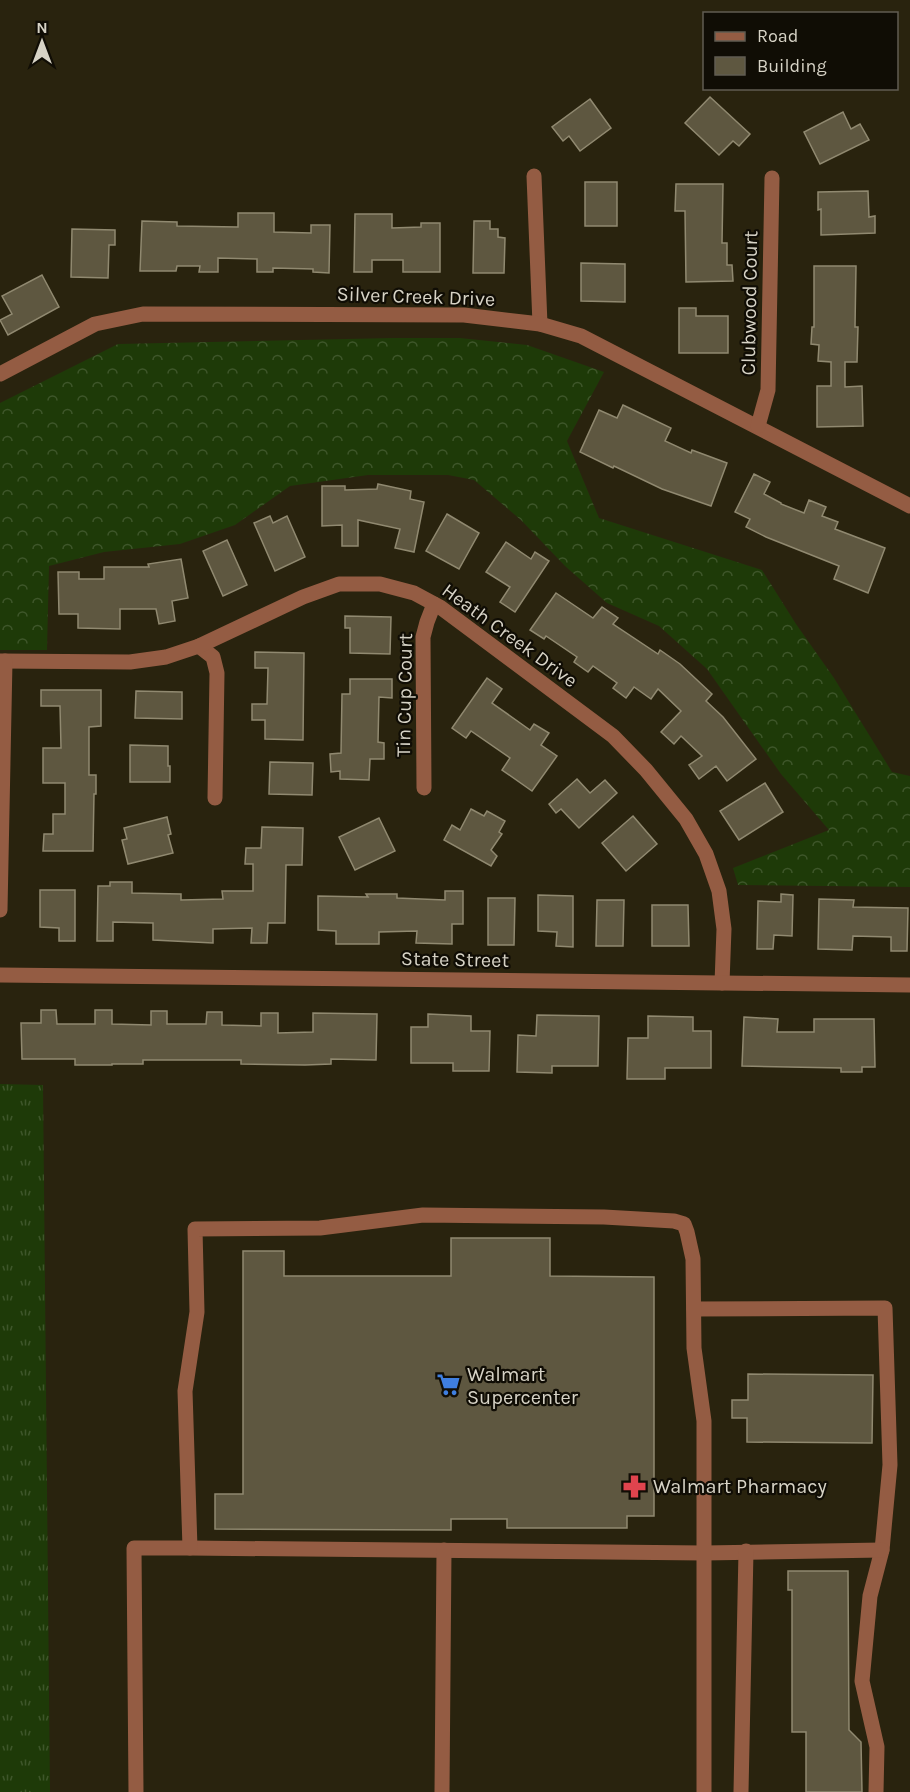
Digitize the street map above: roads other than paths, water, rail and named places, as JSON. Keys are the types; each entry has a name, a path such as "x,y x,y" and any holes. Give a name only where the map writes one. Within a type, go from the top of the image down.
{"street":[{"path":"534,176 540,324"},
{"name":"Clubwood Court","path":"758,426 768,390 772,178"},
{"name":"Silver Creek Drive","path":"0,374 95,324 143,314 464,315 540,324 581,336 910,506"},
{"name":"Heath Creek Drive","path":"3,661 130,662 166,657 199,646 303,597 339,584 380,584 414,593 434,604 613,735 646,770 686,819 706,854 719,891 724,929 722,983"},
{"name":"Tin Cup Court","path":"424,788 423,637 434,604"},
{"path":"199,646 213,657 217,673 215,798"},
{"path":"0,910 3,661"},
{"name":"State Street","path":"0,975 910,985"},
{"path":"190,1548 185,1391 197,1312 195,1229 320,1228 423,1215 604,1216 674,1221 684,1224 693,1259 694,1348 704,1421 704,1792"},
{"path":"694,1309 885,1308 890,1465 882,1550 870,1596 862,1681 878,1747 876,1792"},
{"path":"136,1792 134,1548 704,1553 882,1550"},
{"path":"442,1792 444,1550"},
{"path":"741,1792 746,1551"}],"place":[{"name":"Walmart Supercenter","path":"449,1385"},
{"name":"Walmart Pharmacy","path":"635,1486"}]}
